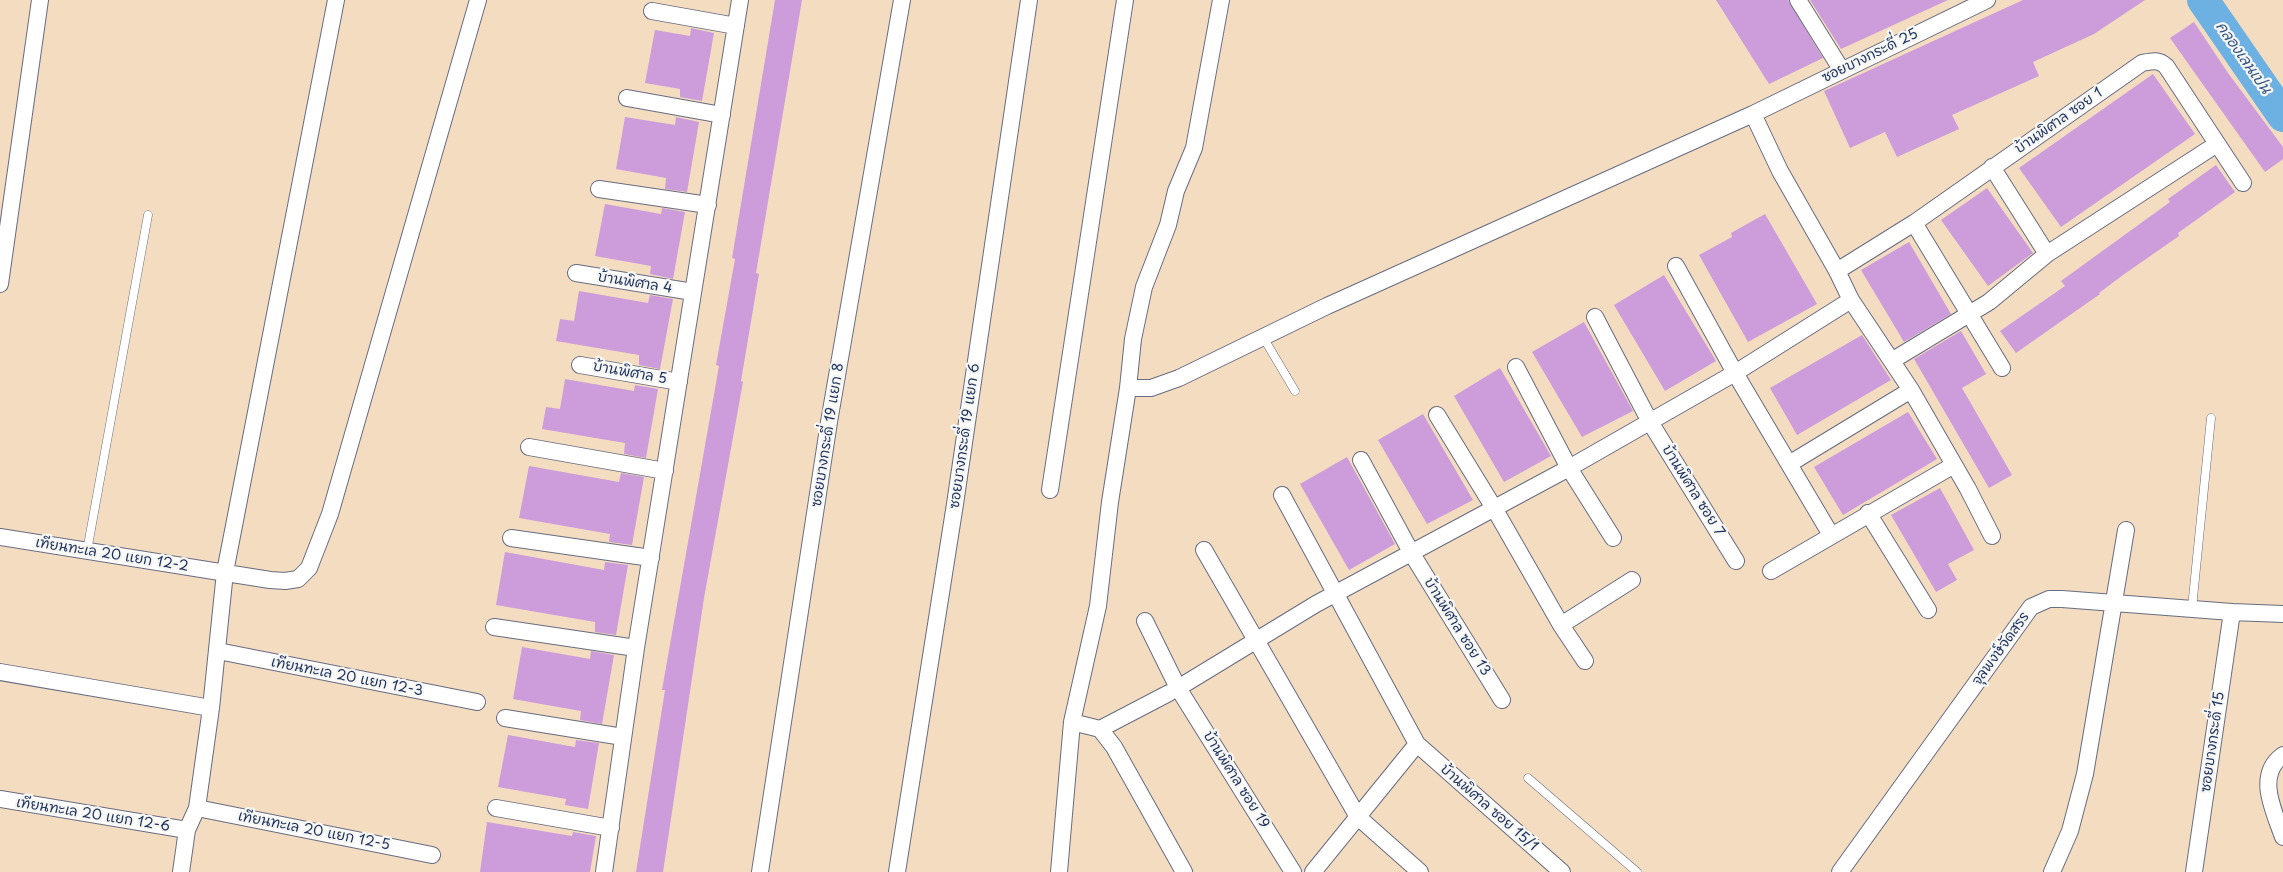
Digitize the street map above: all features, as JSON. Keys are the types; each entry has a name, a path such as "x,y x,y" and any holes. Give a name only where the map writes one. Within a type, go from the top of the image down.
{"street":[{"path":"0,284 5,214 40,0"},
{"path":"181,872 187,830 197,808 218,651 225,572 336,0"},
{"name":"เทียนทะเล 20 แยก 12-2","path":"0,537 285,581 298,579 309,568 330,514 354,436 374,359 478,0"},
{"path":"604,872 636,648 740,0"},
{"name":"ซอยบางกระดี่ 19 แยก 8","path":"760,872 829,422 902,0"},
{"name":"ซอยบางกระดี่ 19 แยก 6","path":"898,872 1029,0"},
{"path":"1050,490 1125,0"},
{"path":"1060,872 1072,722 1098,606 1110,502 1128,388 1133,339 1144,287 1168,225 1176,191 1194,148 1221,0"},
{"path":"1798,0 1842,69"},
{"name":"ซอยบางกระดี่ 25","path":"1128,388 1151,388 1179,378 1515,220 1753,114 1965,4 1988,0"},
{"path":"652,11 736,26"},
{"name":"บ้านพิศาล ซอย 1","path":"1837,271 1914,223 1992,166 2142,63 2152,60 2160,61 2166,66 2243,183"},
{"path":"627,98 722,116"},
{"path":"1753,114 1790,190 1837,271 1851,300 1893,360 1911,390 1992,536"},
{"path":"1893,360 1989,302 2047,254 2217,144"},
{"path":"1992,166 2047,254"},
{"path":"600,189 708,204"},
{"path":"1914,223 2002,368"},
{"path":"1676,266 1734,373 1831,535"},
{"name":"บ้านพิศาล 4","path":"576,273 693,292"},
{"path":"1100,729 1174,690 1255,639 1334,594 1412,554 1650,422 1734,373 1851,300"},
{"name":"บ้านพิศาล ซอย 7","path":"1595,317 1650,422 1736,561"},
{"name":"บ้านพิศาล 5","path":"580,364 679,382"},
{"path":"1516,367 1569,468 1613,538"},
{"path":"1788,464 1911,390"},
{"path":"1437,415 1494,508 1561,625 1585,661"},
{"path":"529,447 665,471"},
{"name":"บ้านพิศาล ซอย 13","path":"1361,460 1412,554 1502,700"},
{"path":"1771,571 1954,465"},
{"name":"บ้านพิศาล ซอย 15/1","path":"1282,495 1417,744 1562,872"},
{"path":"1868,514 1928,610"},
{"path":"2052,872 2070,831 2085,774 2126,530"},
{"path":"511,538 651,558"},
{"path":"1204,550 1358,817 1420,872"},
{"path":"1561,625 1632,580"},
{"name":"จุลพงษ์จัดสรร","path":"1840,872 2031,607 2049,599 2283,614"},
{"name":"ซอยบางกระดี่ 15","path":"2194,872 2232,612"},
{"name":"บ้านพิศาล ซอย 19","path":"1145,621 1174,690 1293,872"},
{"path":"494,627 636,648"},
{"name":"เทียนทะเล 20 แยก 12-3","path":"218,651 477,702"},
{"path":"0,672 211,708"},
{"path":"505,718 623,737"},
{"path":"1072,722 1100,729 1114,747 1184,872"},
{"path":"1313,872 1417,744"},
{"path":"2283,754 2274,762 2268,787 2269,799 2283,837"},
{"name":"เทียนทะเล 20 แยก 12-6","path":"0,799 187,830"},
{"name":"เทียนทะเล 20 แยก 12-5","path":"197,808 432,855"},
{"path":"496,808 611,828"}],"lane":[{"path":"87,551 148,215"},
{"path":"1263,337 1295,390"},
{"path":"2192,608 2211,418"},
{"path":"1528,778 1637,872"}],"building":[{"path":"775,0 802,0 756,273 759,274 741,381 743,382 704,598 663,872 636,872 665,690 662,690 719,366 716,365 735,259 732,258"},
{"path":"1716,0 1788,0 1823,58 1769,84"},
{"path":"1810,0 1948,0 1841,49"},
{"path":"2023,0 2145,0 2094,34 2033,62 2039,76 1952,115 1959,129 1897,157 1885,132 1850,148 1824,91"},
{"path":"2194,22 2228,73 2283,147 2283,159 2265,172 2170,38"},
{"path":"691,28 714,33 702,101 680,97 680,89 645,83 655,30 690,36"},
{"path":"2153,74 2195,134 2061,227 2019,168"},
{"path":"625,117 675,125 676,117 699,122 687,192 665,189 666,178 616,169"},
{"path":"2216,165 2235,192 2178,233 2179,236 2016,353 2000,331 2065,286 2061,281 2170,202 2168,199"},
{"path":"1987,188 2033,253 1988,286 1941,220"},
{"path":"605,204 661,214 662,208 685,212 673,279 650,274 651,266 595,256"},
{"path":"1765,214 1817,304 1748,342 1699,255 1732,237 1731,233"},
{"path":"1909,242 1951,314 1904,342 1861,270"},
{"path":"1664,275 1716,361 1665,391 1614,305"},
{"path":"579,291 648,303 650,295 673,299 660,369 639,365 639,355 556,341 560,319 574,321"},
{"path":"1584,322 1633,411 1582,437 1532,352"},
{"path":"1961,331 1986,374 1962,388 2012,475 1989,488 1914,359"},
{"path":"1862,335 1891,380 1797,435 1770,388"},
{"path":"1500,368 1551,456 1504,482 1454,396"},
{"path":"565,379 634,391 635,385 658,389 646,458 624,454 625,443 542,429 546,407 560,409"},
{"path":"1908,412 1937,459 1843,515 1814,467"},
{"path":"1423,414 1473,500 1427,524 1378,440"},
{"path":"1347,457 1395,544 1349,570 1300,484"},
{"path":"529,466 619,482 621,473 644,477 632,545 609,542 610,534 519,518"},
{"path":"1940,488 1974,550 1948,564 1957,580 1936,592 1891,515"},
{"path":"505,552 604,570 605,562 628,565 616,635 595,632 595,622 496,605"},
{"path":"522,647 590,659 591,651 614,655 602,724 580,720 581,711 513,699"},
{"path":"508,735 575,747 576,740 599,743 588,809 565,805 566,799 498,787"},
{"path":"487,822 572,836 573,832 596,836 590,872 480,872"}],"waterway":[{"name":"คลองเลนเปน","path":"2203,0 2283,116"}]}
